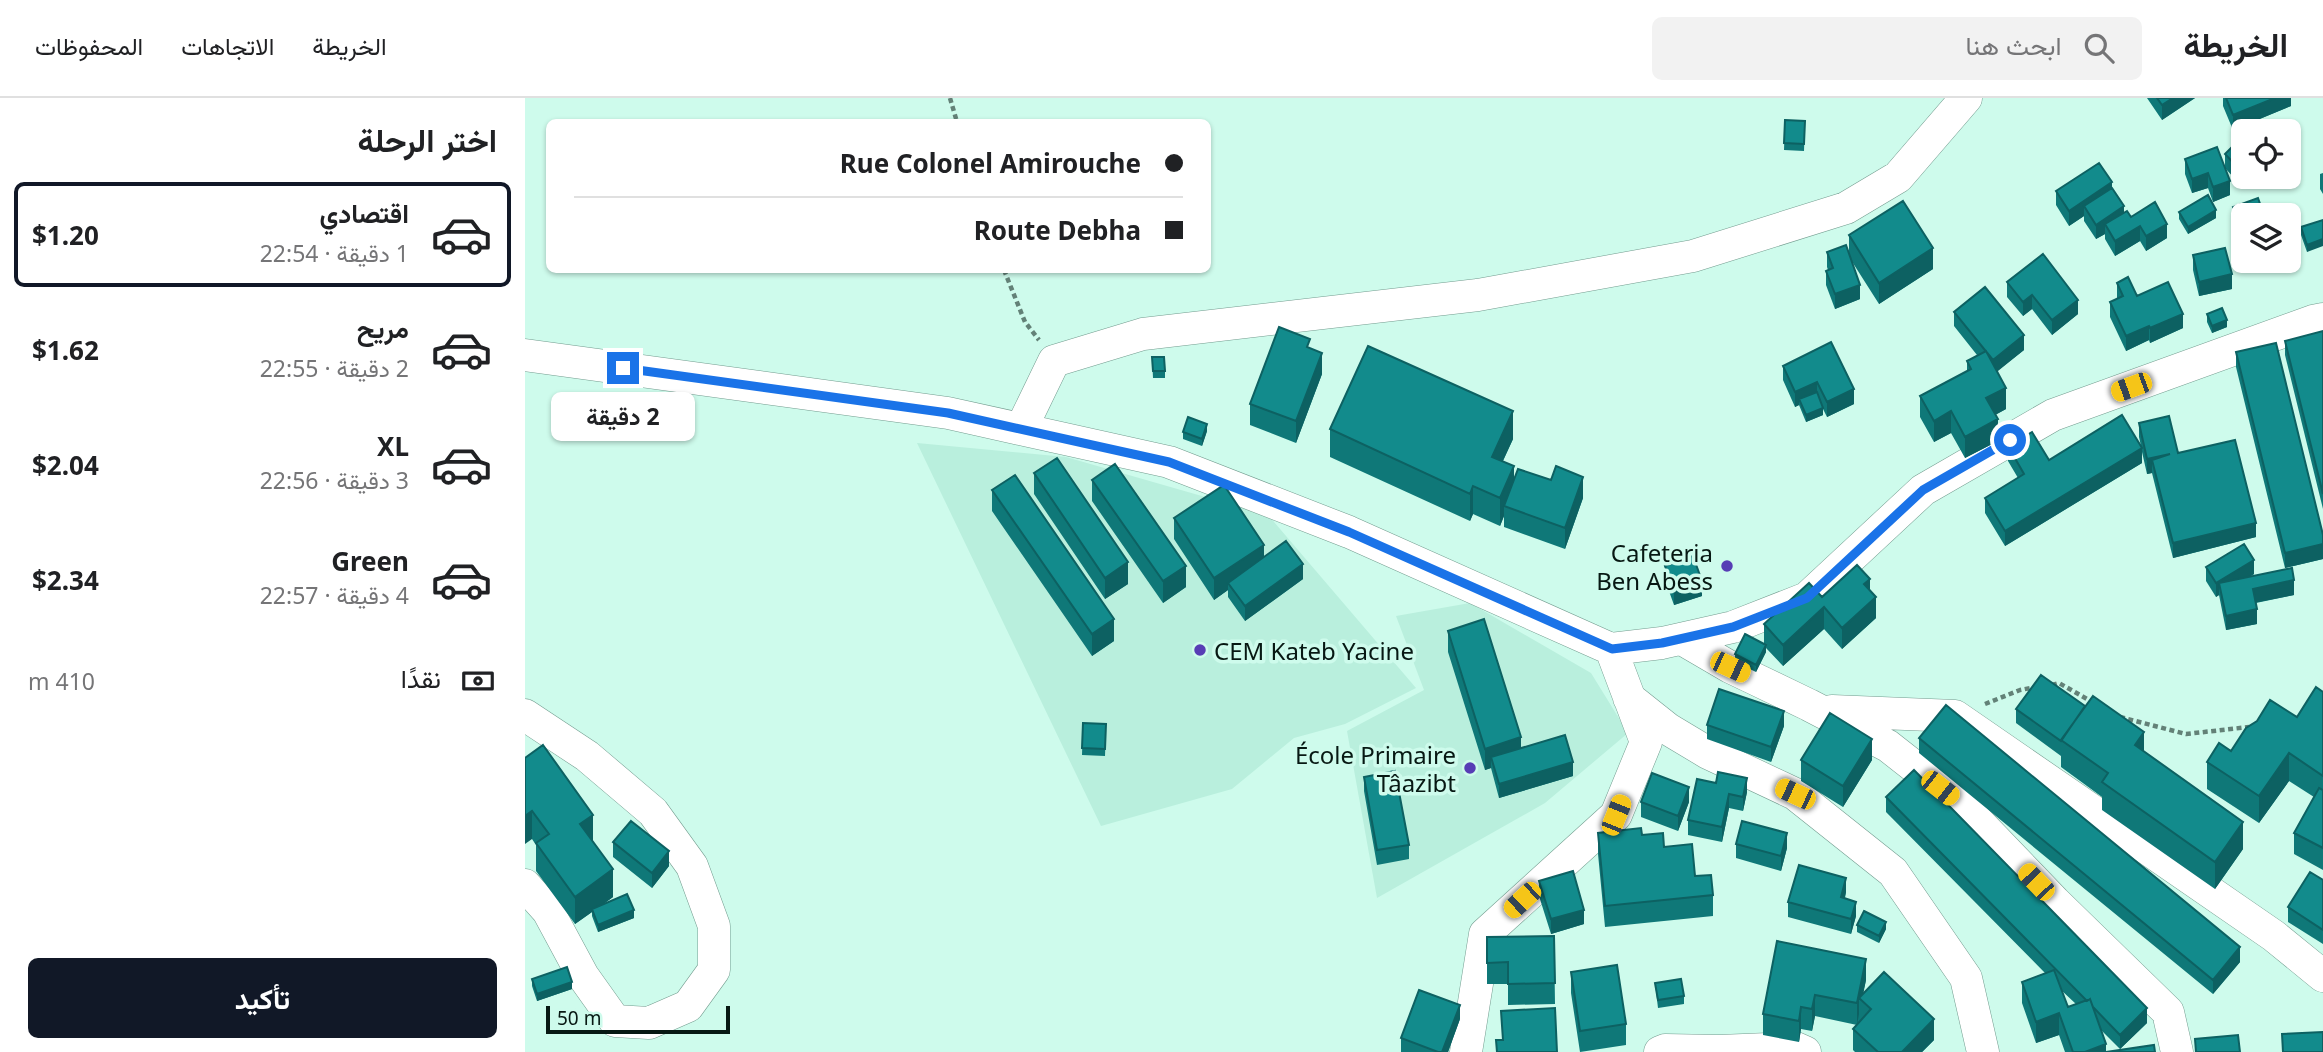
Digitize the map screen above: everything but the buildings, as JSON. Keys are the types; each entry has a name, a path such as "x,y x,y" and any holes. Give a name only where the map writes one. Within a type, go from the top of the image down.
{"street":[{"path":"1021,429 1054,361 1143,334 1478,296 1693,256 1846,208 1898,177 1966,98"},
{"path":"525,355 948,413 1169,462 1349,532 1612,649 1662,643 1733,627 1807,598 1923,490 2053,415 2313,321 2323,320"},
{"path":"1682,639 1730,667 1888,746 1958,802 2055,902 2168,1012 2177,1052"},
{"path":"1466,1052 1485,934 1616,815 1646,743 1612,649"},
{"path":"1629,698 1668,729 1697,747 1795,794 1893,872 1966,978 1983,1052"},
{"path":"1820,711 1955,716 2274,936 2323,976"},
{"path":"525,715 587,756 653,812 692,866 714,926 714,970 688,1006 649,1023 615,1021 583,976 548,911 525,885"},
{"path":"1660,1052 1665,1049 1719,1052 1796,1048 1805,1052"}],"path":[{"path":"950,98 956,119"},
{"path":"1006,273 1025,321 1054,361"},
{"path":"1955,716 2019,690 2059,684 2095,704"},
{"path":"2119,717 2186,734 2252,727"}],"shaded area":[{"name":"CEM Kateb Yacine","path":"917,443 1066,457 1268,515 1416,688 1345,724 1294,738 1232,789 1101,826"},
{"name":"École Primaire Tâazibt","path":"1470,603 1591,673 1628,733 1545,803 1377,898 1347,731 1424,690 1396,616"}],"place":[{"name":"Cafeteria Ben Abess","path":"1727,566"},
{"name":"CEM Kateb Yacine","path":"1200,650"},
{"name":"École Primaire Tâazibt","path":"1470,768"}],"route":[{"path":"623,368 948,413 1169,462 1349,532 1612,649 1662,643 1733,627 1807,598 1923,490 2010,440"}]}
